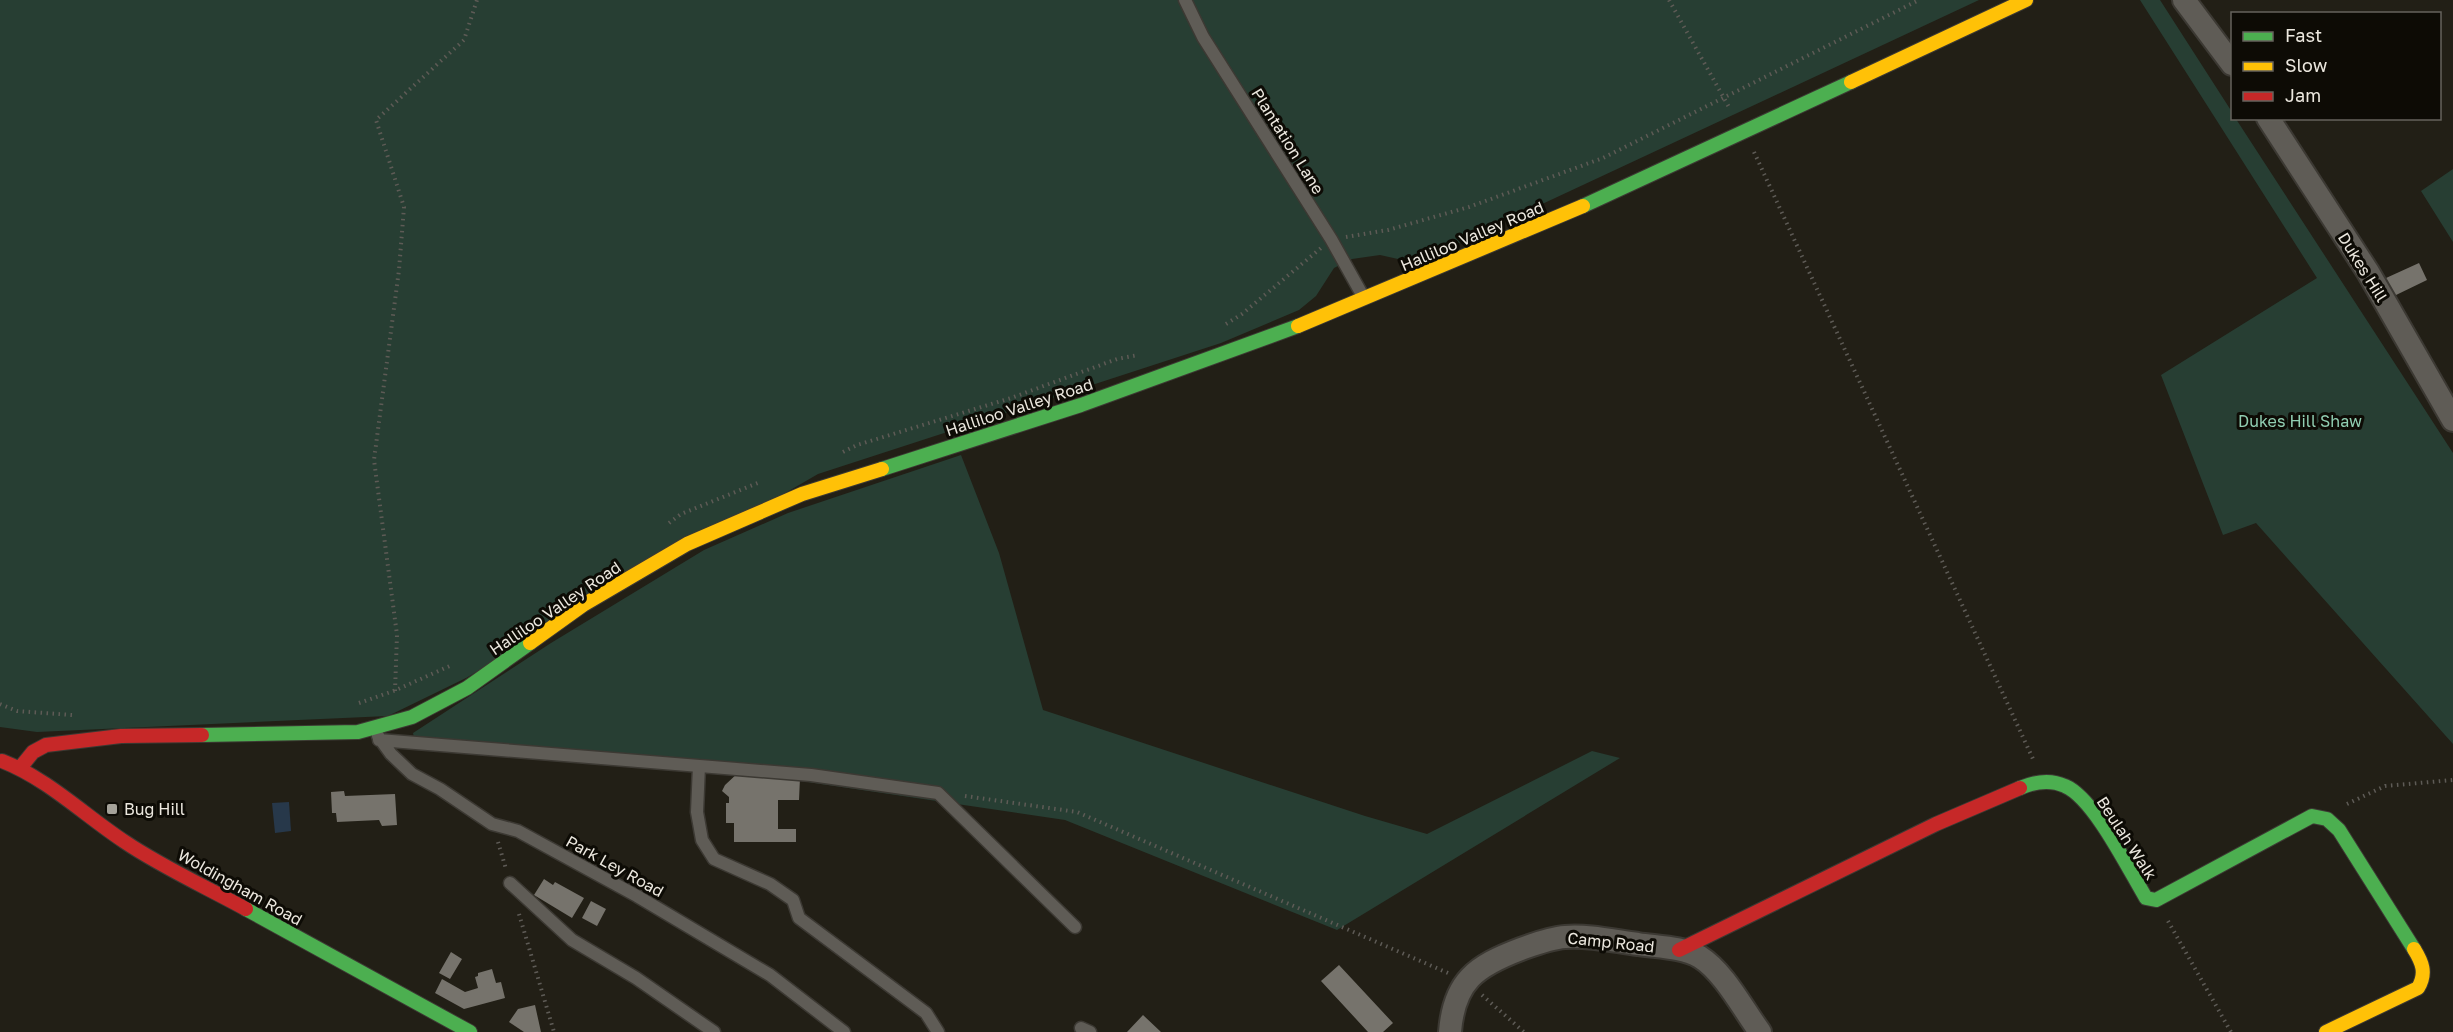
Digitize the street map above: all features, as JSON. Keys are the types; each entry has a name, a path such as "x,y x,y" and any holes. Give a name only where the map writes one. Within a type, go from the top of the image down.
{"street":[{"name":"Halliloo Valley Road","path":"20,768 26,758 46,745 121,736 377,734 467,688 583,605 687,544 802,494 1081,405 1304,324 1553,220 2026,0"},
{"path":"2184,0 2231,63"},
{"name":"Dukes Hill","path":"2269,120 2368,272 2453,420"},
{"name":"Woldingham Road","path":"0,761 20,768 126,843 470,1032"},
{"path":"1679,950 1936,824 2025,786 2047,781"},
{"name":"Beulah Walk","path":"2047,781 2066,786 2083,799 2095,814 2146,898 2156,900 2312,816 2322,815"},
{"path":"2322,815 2332,821 2339,830 2419,957 2424,973 2418,988 2345,1028 2326,1032"},
{"name":"Camp Road","path":"1450,1032 1456,997 1466,981 1480,967 1543,941 1563,937 1583,937 1679,950 1698,956 1713,966 1760,1032"}],"lane":[{"name":"Plantation Lane","path":"1185,0 1203,37 1331,239 1365,299"},
{"path":"377,734 811,775 938,793 1075,927"},
{"name":"Park Ley Road","path":"377,734 412,774 440,789 492,824 518,831 637,896 770,975 844,1032"},
{"path":"699,766 697,812 702,840 714,859 770,884 793,900 799,918 926,1013 938,1032"},
{"path":"510,883 572,940 636,978 714,1032"}],"path":[{"path":"396,690 397,635 374,460 399,270 404,207 376,120 464,40 477,0"},
{"path":"1669,0 1722,98 1744,131 2039,772 2047,781"},
{"path":"1331,239 1388,230 1469,207 1603,159 1919,0"},
{"path":"2322,815 2385,786 2453,780"},
{"path":"938,793 1077,812 1466,981 1524,1032"},
{"path":"492,824 554,1032"},
{"path":"2156,900 2231,1032"}],"green space":[{"path":"0,0 1979,0 1416,263 1380,255 1352,259 1334,268 1316,296 1299,310 1221,343 818,474 466,678 388,716 37,732 0,727"},
{"name":"Dukes Hill Shaw","path":"2140,0 2160,0 2231,110 2231,120 2237,120 2453,453 2453,744 2256,523 2223,535 2161,375 2317,278"},
{"path":"2453,169 2453,242 2421,191"},
{"path":"961,455 999,553 1043,710 1365,816 1427,834 1592,751 1620,758 1337,930 1065,820 801,781 417,750 413,733 551,643 704,550 788,513"}],"water":[{"path":"289,802 291,831 275,833 272,803"}],"building":[{"path":"2419,263 2427,280 2394,296 2386,278"},
{"path":"739,772 800,778 799,800 778,800 778,829 796,829 796,842 734,842 734,823 726,823 726,803 729,803 729,797 722,791"},
{"path":"344,791 345,796 395,794 397,825 382,826 379,820 337,822 336,813 332,813 331,792"},
{"path":"544,879 553,885 555,882 584,898 572,918 534,895"},
{"path":"591,901 606,909 597,926 582,918"},
{"path":"451,952 462,959 450,979 439,973"},
{"path":"1339,965 1393,1023 1383,1032 1368,1032 1321,981"},
{"path":"492,969 496,983 501,982 505,998 464,1009 435,993 442,979 465,992 478,988 475,977 478,973"},
{"path":"535,1005 541,1032 524,1032 509,1022 518,1009"},
{"path":"1143,1015 1161,1032 1127,1032"}],"traffic: fast":[{"path":"1583,206 1851,82"},
{"path":"882,469 1081,405 1298,326"},
{"path":"202,735 358,732 412,717 467,688 530,643"},
{"path":"2020,788 2048,782 2065,786 2076,793 2099,819 2146,898 2156,900 2312,816 2327,819 2339,830 2414,949"},
{"path":"246,909 470,1032"}],"traffic: slow":[{"path":"1851,82 2026,0"},
{"path":"1298,326 1583,206"},
{"path":"530,643 583,605 687,544 802,494 882,469"},
{"path":"2326,1032 2418,988 2423,972 2414,949"}],"traffic: jam":[{"path":"20,768 33,752 46,745 121,736 202,735"},
{"path":"2,761 35,777 139,851 246,909"},
{"path":"1679,950 1936,824 2020,788"}],"place":[{"name":"Bug Hill","path":"112,809"}]}
